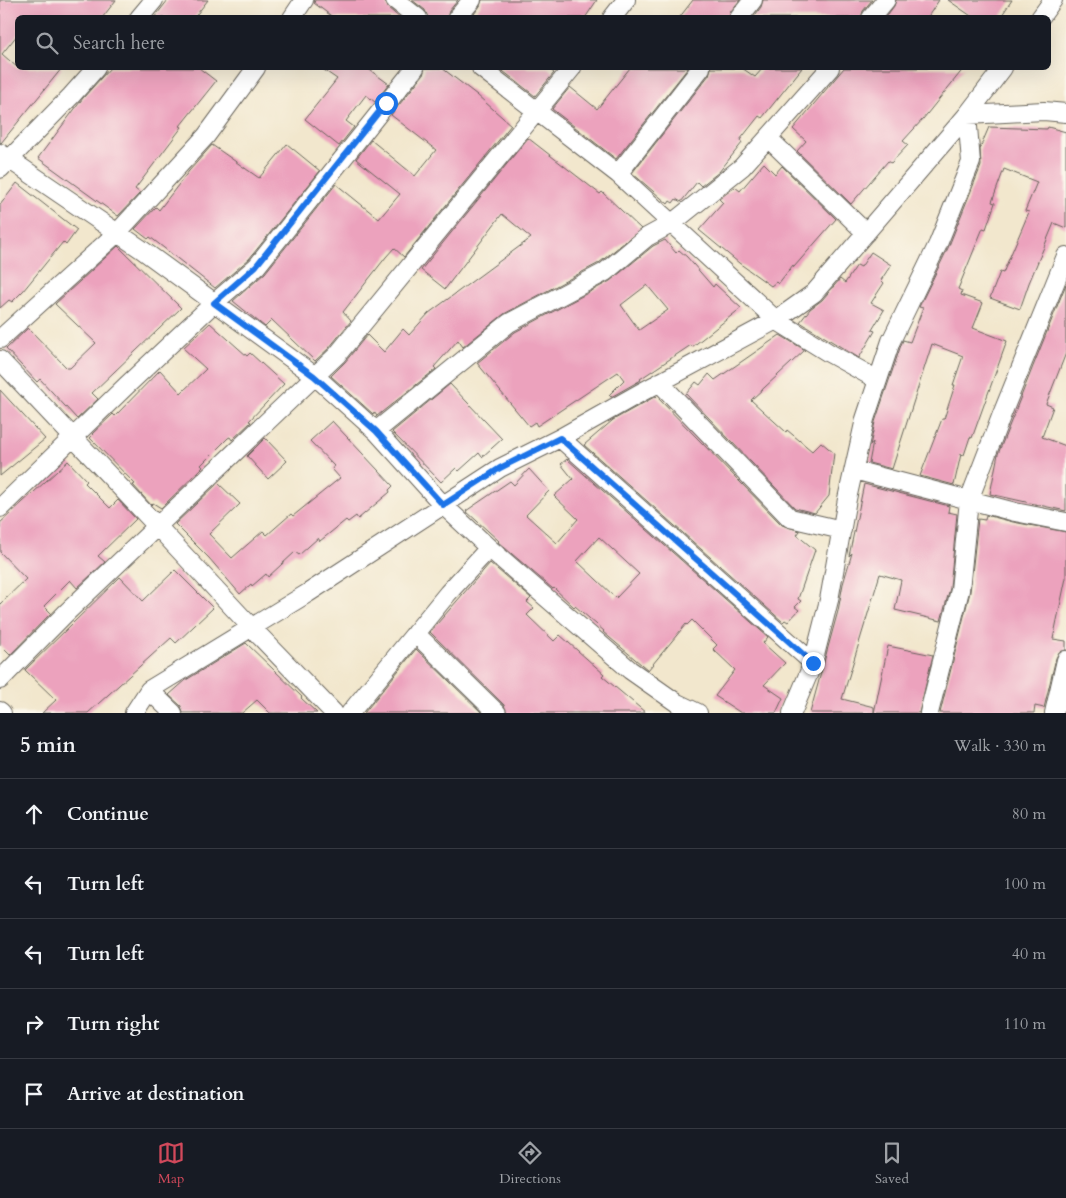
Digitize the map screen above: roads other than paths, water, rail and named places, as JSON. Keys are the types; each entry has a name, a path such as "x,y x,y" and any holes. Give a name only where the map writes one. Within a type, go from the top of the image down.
{"street":[{"path":"142,15 154,0"},
{"path":"294,15 304,0"},
{"path":"395,0 414,15"},
{"path":"460,15 472,0"},
{"path":"614,15 626,0"},
{"path":"741,15 753,0"},
{"path":"874,15 886,0"},
{"path":"1042,15 1053,0"},
{"path":"94,70 72,96 3,161 117,233 314,376 376,431 443,505 489,548 630,670 677,702 698,713"},
{"path":"0,339 117,233 206,136 255,70"},
{"path":"0,508 214,303 256,266 413,70"},
{"path":"484,70 618,174 776,320 829,353 878,380"},
{"path":"0,680 65,614 337,355 570,70"},
{"path":"618,174 699,70"},
{"path":"376,431 509,324 605,272 647,237 671,224 742,167 828,70"},
{"path":"134,713 149,690 308,593 500,468 560,438 659,382 776,320 814,293 967,115 1001,70"},
{"path":"967,115 1044,111 1066,113"},
{"path":"792,713 813,663 829,600 865,419 891,341 938,244 971,162 967,115"},
{"path":"768,138 866,233"},
{"path":"929,713 960,590 969,500 1066,256"},
{"path":"0,360 334,713"},
{"path":"659,382 790,518 842,530"},
{"path":"560,438 813,663"},
{"path":"854,470 1015,512 1066,522"},
{"path":"350,713 448,593 489,548"},
{"path":"415,633 497,713"},
{"path":"1054,713 1066,660"},
{"path":"149,690 172,713"}]}
